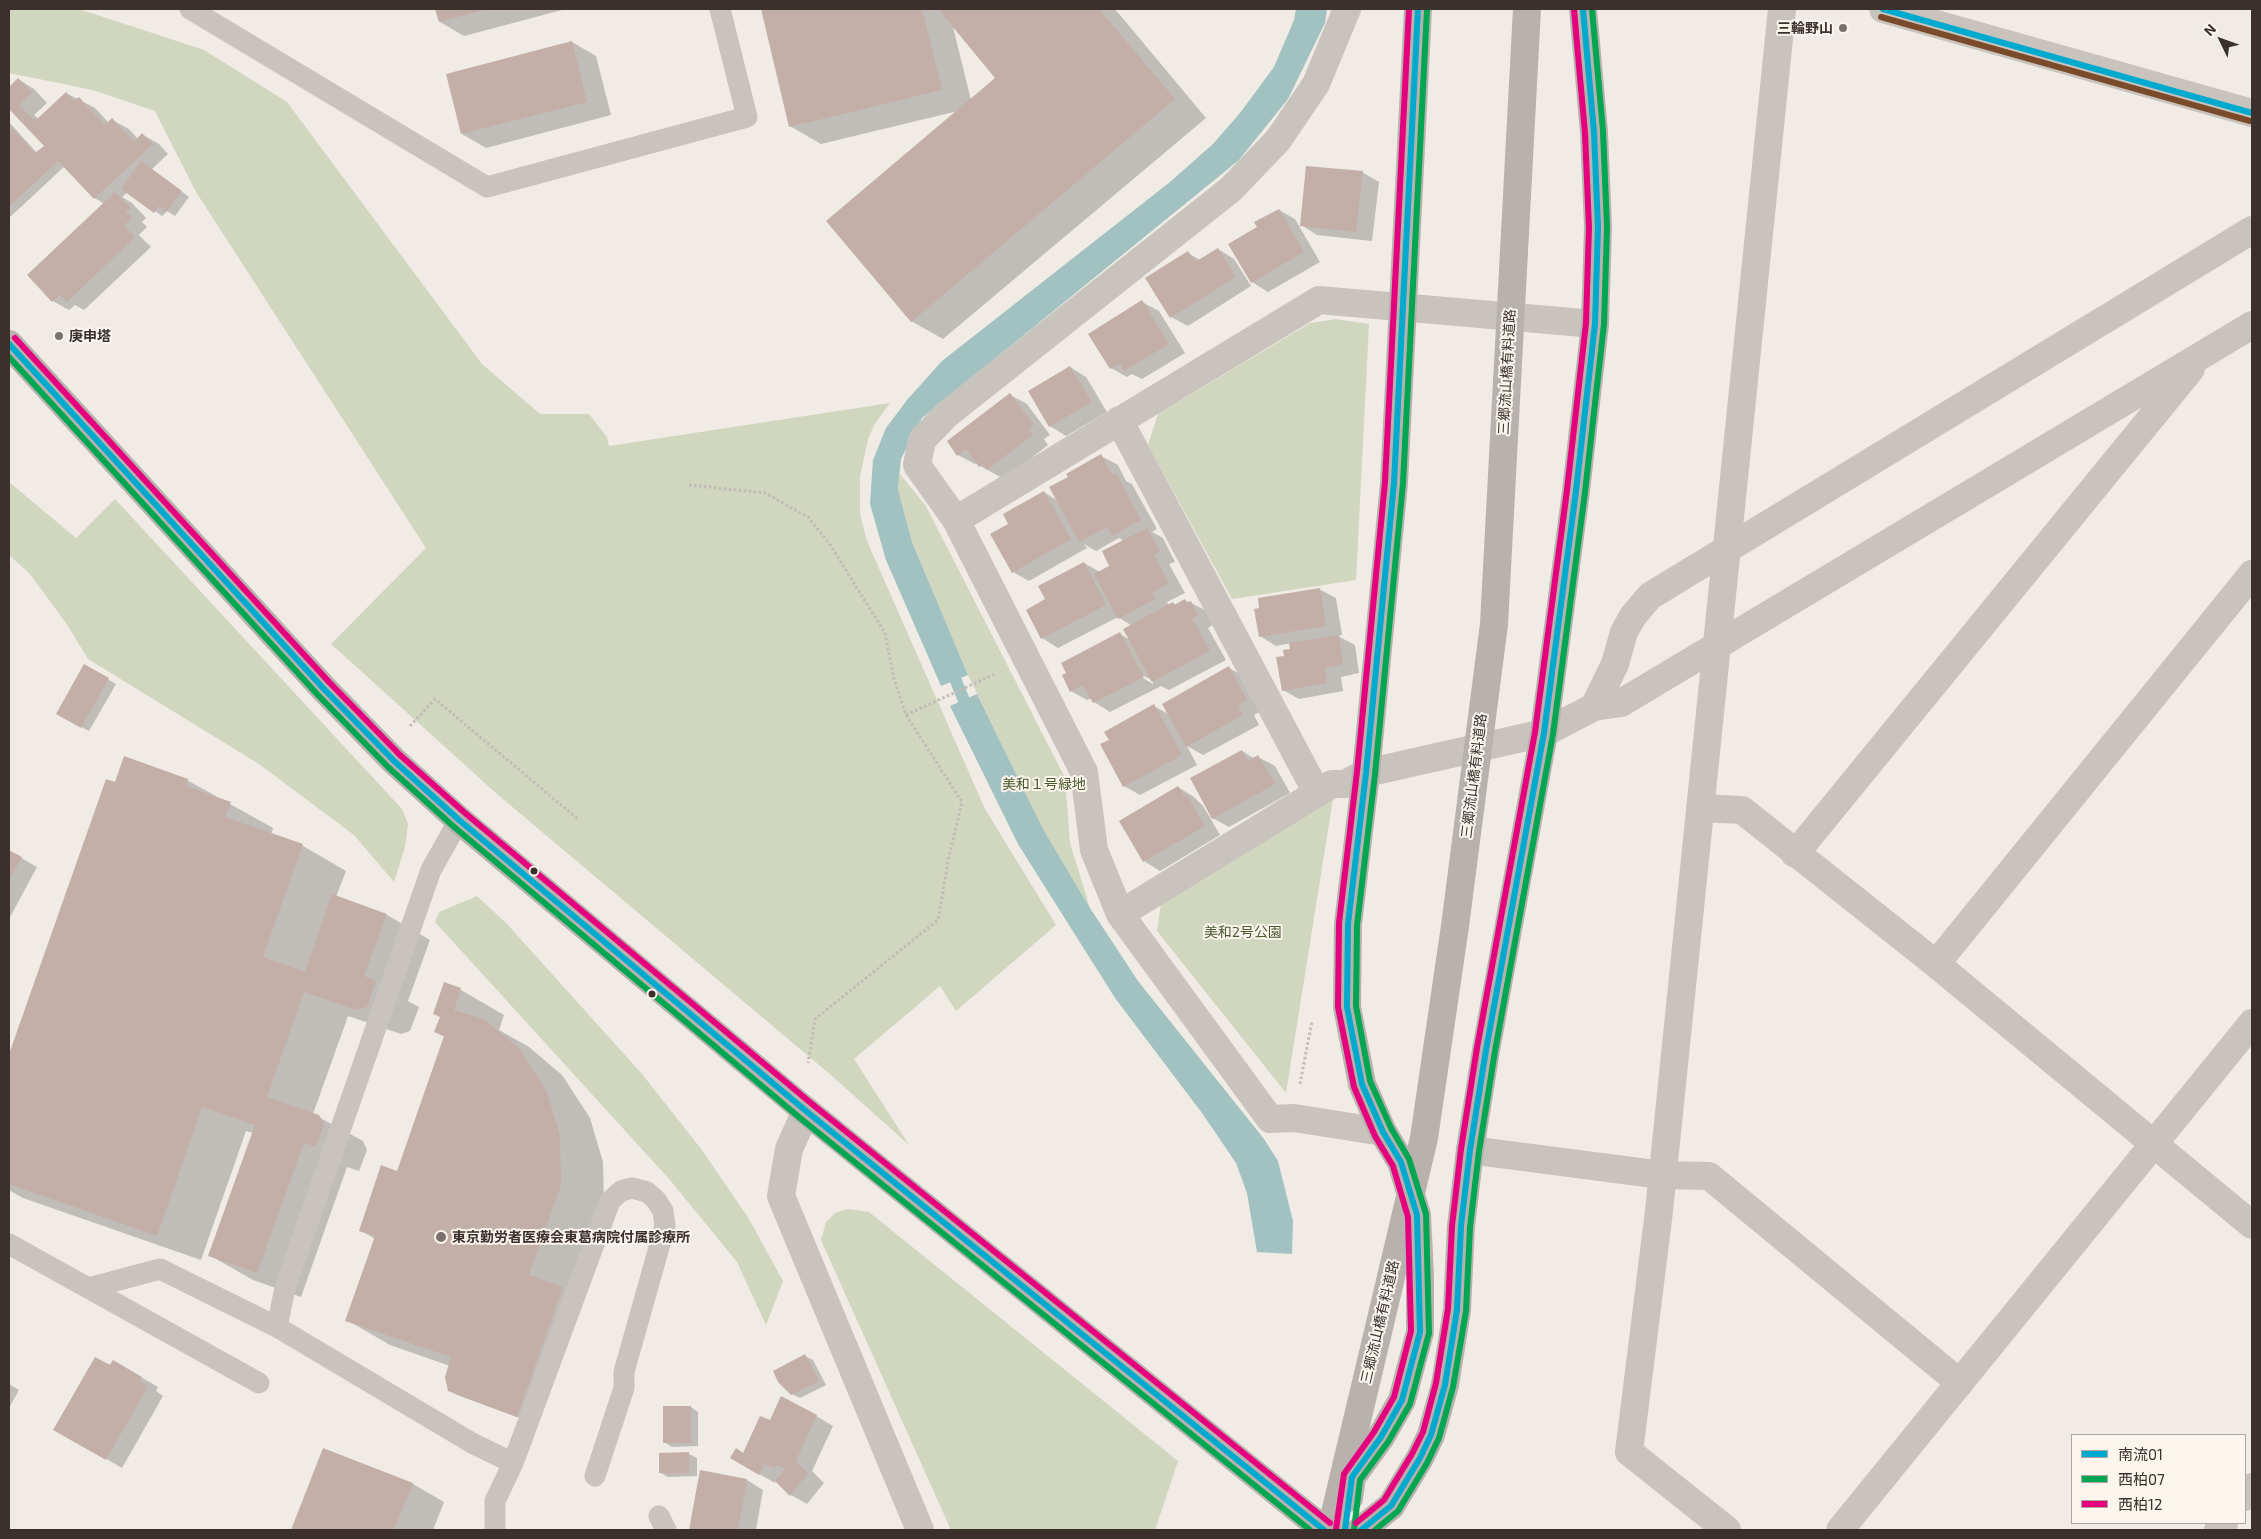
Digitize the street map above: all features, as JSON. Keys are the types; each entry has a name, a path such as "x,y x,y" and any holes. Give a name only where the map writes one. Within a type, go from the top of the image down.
{"main road":[{"path":"1345,1530 1352,1477 1381,1437 1402,1400 1420,1332 1417,1215 1401,1162 1383,1132 1362,1084 1347,1007 1348,924 1366,773 1394,483 1418,9"},
{"name":"三郷流山橋有料道路","path":"1331,1530 1424,1138 1455,926 1494,624 1527,9"},
{"path":"1361,1530 1391,1506 1420,1458 1434,1426 1445,1384 1457,1310 1461,1226 1470,1150 1486,1050 1544,733 1576,491 1594,324 1598,227 1594,132 1583,9"},
{"path":"9,344 322,688 394,760 459,820 806,1111 1324,1530"}],"street":[{"path":"1347,9 1316,84 1278,140 1232,189 946,415 922,440 917,465 956,520 1084,772 1094,850 1120,914 1270,1119 1294,1118 1383,1132"},
{"path":"1727,1530 1629,1452 1659,1211 1782,9"},
{"path":"1883,9 2252,113"},
{"path":"1594,707 1615,664 1624,632 1633,616 1650,596 1728,546 2252,230"},
{"path":"956,520 1320,300 1594,324"},
{"path":"1120,914 1332,784 1345,784 1366,773 1544,733 1594,707 1621,703 2252,325"},
{"path":"1795,854 2203,355"},
{"path":"1119,420 1316,793"},
{"path":"1936,964 2252,574"},
{"path":"1700,808 1742,810 1795,854 1936,964 2252,1225"},
{"path":"1840,1530 2252,1023"},
{"path":"806,1111 789,1149 781,1196 920,1530"},
{"path":"1470,1150 1662,1176 1709,1176 1960,1383"}],"lane":[{"path":"190,9 487,187 747,117 720,9"},
{"path":"277,1327 285,1288 431,870 459,820"},
{"path":"496,1530 495,1501 513,1464 610,1201 621,1191 632,1188 647,1192 656,1200 663,1211 665,1226 624,1372 624,1388 595,1476"},
{"path":"9,1244 259,1382"},
{"path":"89,1288 160,1269 277,1327 472,1443 513,1464"}],"path":[{"path":"689,485 765,493 808,517 829,543 885,633 894,679 906,715 962,802 948,861 938,920 815,1019 808,1063"},
{"path":"906,715 1027,659"},
{"path":"410,726 435,699 579,820"},
{"path":"1294,1118 1312,1020"}],"green space":[{"path":"9,9 79,9 204,50 287,102 482,364 540,414 589,414 607,437 609,446 890,403 874,425 868,439 860,477 860,514 867,541 985,809 1056,925 956,1011 940,986 854,1059 909,1145 832,1076 497,794 331,644 426,548 196,192 155,111 93,90 9,73"},
{"path":"1336,319 1369,324 1356,580 1232,599 1148,445 1158,414 1310,323"},
{"name":"美和１号緑地","path":"900,474 926,506 1065,778 1070,843 1090,908 1043,829 968,675 912,542 898,490"},
{"path":"9,482 76,538 115,499 402,809 408,824 405,847 394,882 354,835 259,764 88,659 66,623 29,573 9,555"},
{"name":"美和2号公園","path":"1333,799 1286,1093 1157,931 1161,904"},
{"path":"477,896 507,924 642,1074 702,1150 749,1219 783,1281 766,1325 737,1262 670,1180 435,922 439,912"},
{"path":"848,1209 869,1212 1178,1461 1155,1530 951,1530 821,1240 826,1222 835,1213"}],"water":[{"path":"1296,9 1327,9 1325,23 1288,99 1239,160 922,418 901,459 898,490 912,542 968,675 941,686 886,560 870,504 873,460 886,428 907,400 942,361 1170,182 1213,144 1240,113 1274,67 1294,20"},
{"path":"977,694 1043,829 1090,908 1138,981 1264,1139 1278,1161 1293,1221 1292,1254 1257,1252 1247,1193 1236,1163 1202,1113 1115,998 1018,844 950,706"}],"building":[{"path":"435,9 488,9 439,22"},
{"path":"761,9 922,9 942,90 789,127"},
{"path":"938,9 1099,9 1175,99 911,322 826,221 995,78"},
{"path":"572,41 587,102 461,134 446,74"},
{"path":"18,78 32,93 19,105 35,121 66,92 74,101 79,97 105,125 112,118 134,142 142,133 153,144 94,199 58,161 9,207 9,125 35,153 44,146 9,109 9,87"},
{"path":"141,161 182,191 166,212 159,206 154,213 121,189"},
{"path":"1306,166 1363,171 1356,232 1300,226"},
{"path":"115,192 131,208 126,212 132,218 124,225 135,237 67,302 60,295 52,302 27,275"},
{"path":"1279,209 1304,252 1251,283 1228,244 1257,227 1254,222"},
{"path":"1218,248 1236,277 1170,318 1145,278 1188,251 1195,262"},
{"path":"1142,300 1169,344 1124,371 1120,363 1110,369 1088,334"},
{"path":"1070,366 1092,402 1049,427 1028,391"},
{"path":"1010,393 1034,425 1029,429 1033,435 987,470 983,464 979,467 966,449 957,456 947,441"},
{"path":"1101,454 1112,475 1116,473 1141,520 1112,536 1107,527 1079,542 1049,487 1068,477 1066,474"},
{"path":"1044,491 1071,539 1012,573 990,534 1008,524 1003,514"},
{"path":"1147,528 1160,552 1154,555 1169,583 1152,593 1155,599 1118,619 1094,574 1109,566 1102,551"},
{"path":"1084,562 1106,605 1041,639 1026,610 1045,599 1038,586"},
{"path":"1320,588 1326,626 1259,637 1254,609 1259,608 1258,598"},
{"path":"1185,599 1186,603 1191,601 1198,615 1192,618 1210,651 1152,682 1123,629 1173,602 1174,605"},
{"path":"1120,632 1144,677 1093,703 1083,685 1070,692 1062,675 1066,673 1061,663"},
{"path":"1339,635 1343,664 1325,668 1327,683 1282,691 1276,657 1284,656 1283,650 1290,649 1289,643"},
{"path":"84,664 109,678 81,728 56,714"},
{"path":"1229,666 1247,700 1238,706 1243,715 1186,747 1162,704"},
{"path":"1154,704 1182,755 1123,787 1100,744 1109,740 1104,732"},
{"path":"1242,750 1248,761 1258,755 1275,784 1212,819 1190,778"},
{"path":"124,756 188,779 186,786 231,802 225,817 303,844 263,957 305,972 332,894 387,914 364,976 376,981 367,1007 357,1010 304,992 267,1097 319,1115 324,1124 316,1147 304,1143 257,1273 208,1256 255,1125 202,1107 157,1236 9,1184 9,1054 106,779 115,782"},
{"path":"1178,786 1185,797 1187,795 1205,826 1143,862 1119,821"},
{"path":"9,850 22,857 9,880"},
{"path":"444,982 461,988 454,1010 485,1020 519,1048 547,1092 560,1136 561,1185 529,1275 563,1287 517,1417 448,1391 445,1377 451,1357 345,1321 375,1236 359,1231 381,1165 397,1171 444,1036 434,1032 440,1017 433,1014"},
{"path":"805,1354 819,1381 791,1395 778,1382 773,1371"},
{"path":"95,1357 110,1365 113,1360 142,1377 140,1381 148,1386 106,1460 53,1430"},
{"path":"781,1396 817,1415 796,1461 808,1473 790,1496 775,1481 785,1469 777,1465 775,1468 764,1464 759,1475 730,1458 736,1448 743,1453 760,1416 770,1420"},
{"path":"663,1406 691,1406 691,1443 663,1443"},
{"path":"323,1448 413,1483 394,1530 291,1530"},
{"path":"689,1452 689,1473 659,1473 659,1453"},
{"path":"700,1470 747,1479 738,1530 689,1530"}],"waterway":[{"path":"949,664 970,715"}],"transit line":[{"name":"西柏12","path":"1336,1529 1344,1474 1374,1432 1394,1397 1411,1331 1408,1217 1393,1166 1375,1136 1354,1087 1338,1007 1339,923 1357,772 1385,482 1409,9"},
{"name":"南流01","path":"1345,1530 1352,1477 1381,1437 1402,1400 1420,1332 1417,1215 1401,1162 1383,1132 1362,1084 1347,1007 1348,924 1366,773 1394,483 1418,9"},
{"name":"西柏07","path":"1354,1530 1360,1480 1388,1442 1410,1404 1429,1333 1426,1214 1409,1159 1391,1128 1370,1081 1356,1006 1357,925 1375,774 1403,483 1427,9"},
{"name":"南流01","path":"1361,1530 1391,1506 1420,1458 1431,1435 1445,1385 1457,1310 1461,1226 1470,1150 1486,1050 1544,733 1576,491 1595,324 1598,227 1594,132 1583,9"},
{"name":"西柏07","path":"1375,1530 1398,1511 1427,1463 1439,1438 1453,1387 1466,1311 1470,1227 1479,1151 1495,1051 1553,734 1585,492 1604,324 1607,227 1603,131 1592,9"},
{"name":"南流01","path":"1883,9 2252,113"},
{"name":"西柏12","path":"1356,1523 1384,1500 1412,1454 1423,1432 1436,1383 1448,1309 1452,1226 1461,1149 1477,1048 1535,732 1567,490 1586,323 1589,227 1585,133 1574,10"},
{"path":"1881,17 2250,121"},
{"name":"西柏12","path":"15,338 329,682 400,755 465,813 812,1104 1330,1523"},
{"name":"南流01","path":"9,344 323,688 394,761 459,820 806,1111 1324,1530"},
{"name":"西柏07","path":"9,357 317,694 388,767 453,826 800,1118 1310,1530"}],"place":[{"name":"三輪野山","path":"1843,28"},
{"name":"庚申塔","path":"59,336"},
{"name":"東京勤労者医療会東葛病院付属診療所","path":"441,1237"}]}
